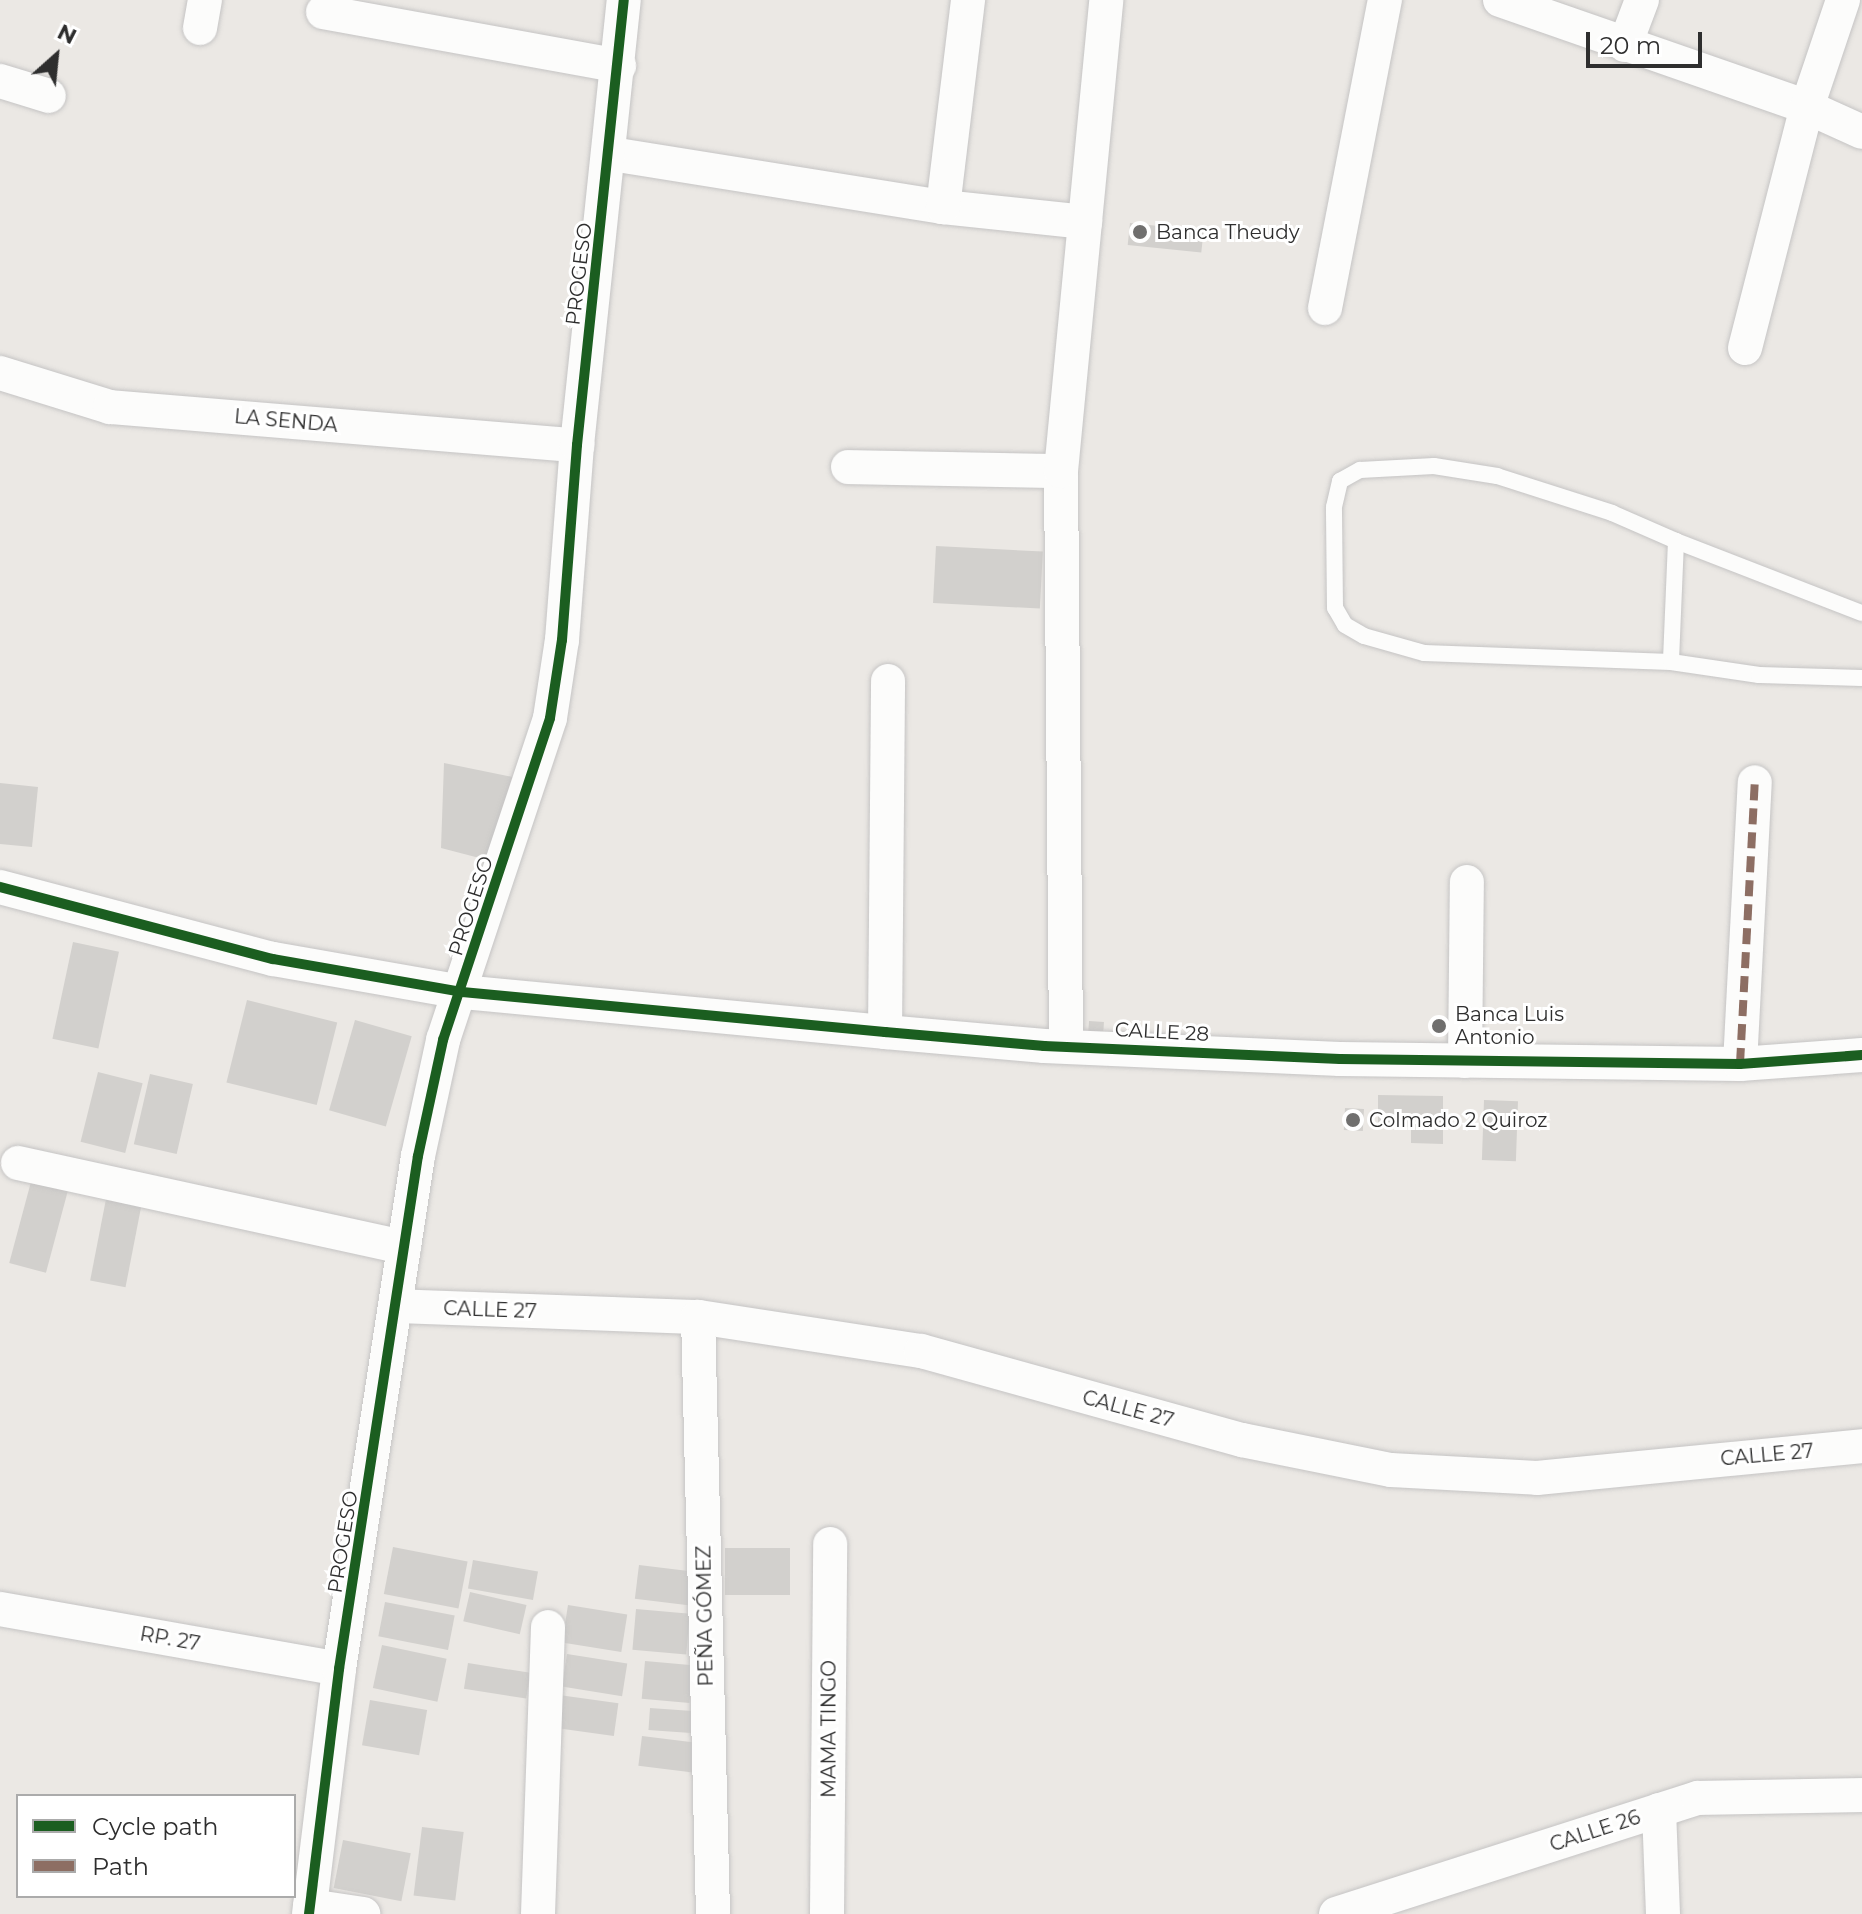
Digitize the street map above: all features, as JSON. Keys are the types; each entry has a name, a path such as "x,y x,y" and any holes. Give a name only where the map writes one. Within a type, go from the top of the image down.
{"street":[{"name":"PROGESO","path":"309,1910 339,1669 404,1247 443,1040 462,992 550,718 562,640 577,445 611,154 624,0"},
{"path":"943,207 968,0"},
{"path":"1066,1046 1061,471 1106,0"},
{"path":"1325,308 1385,0"},
{"path":"1500,0 1807,107 1862,132"},
{"path":"1625,45 1642,0"},
{"path":"1745,348 1807,107 1843,0"},
{"path":"323,12 385,11 619,66"},
{"path":"0,81 49,96"},
{"path":"611,154 943,207 1085,222"},
{"name":"LA SENDA","path":"0,373 110,407 577,445"},
{"path":"848,467 1061,471"},
{"path":"885,1032 888,681"},
{"path":"1740,1064 1755,782"},
{"path":"1465,1061 1467,882"},
{"name":"CALLE 28","path":"0,887 273,959 462,992 885,1032 1066,1046 1465,1061 1740,1064 1862,1055"},
{"path":"18,1163 404,1247"},
{"name":"CALLE 27","path":"395,1306 698,1317 921,1351 1242,1440 1391,1470 1537,1478 1862,1446"},
{"name":"PEÑA GÓMEZ","path":"698,1317 713,1914"},
{"name":"MAMA TINGO","path":"827,1914 830,1544"},
{"name":"RP. 27","path":"0,1609 339,1669"},
{"path":"538,1914 548,1627"},
{"name":"CALLE 26","path":"1336,1914 1698,1798 1862,1795"},
{"path":"1659,1810 1663,1914"},
{"path":"309,1910 363,1914"}],"lane":[{"path":"1862,613 1561,495 1497,476 1434,466 1360,470 1340,481 1334,507 1335,608 1345,625 1364,636 1424,653 1671,662 1759,675 1862,678"},
{"path":"1671,662 1676,541"}],"building":[{"path":"1130,223 1204,231 1201,253 1128,245"},
{"path":"936,546 1043,552 1040,609 933,603"},
{"path":"444,763 518,778 491,861 441,848"},
{"path":"0,783 38,787 32,847 0,844"},
{"path":"73,942 119,952 98,1049 52,1039"},
{"path":"247,1000 337,1022 317,1105 226,1082"},
{"name":"Banca Luis Antonio","path":"1435,1018 1444,1019 1442,1034 1433,1033"},
{"path":"355,1020 412,1036 386,1127 329,1110"},
{"path":"1089,1021 1104,1022 1103,1032 1088,1031"},
{"path":"98,1072 143,1083 125,1153 81,1142"},
{"path":"150,1074 193,1084 177,1154 134,1144"},
{"path":"1378,1095 1443,1096 1443,1144 1411,1143 1411,1127 1378,1127"},
{"path":"1484,1100 1518,1101 1516,1161 1482,1160"},
{"name":"Colmado 2 Quiroz","path":"1345,1108 1364,1109 1363,1131 1344,1130"},
{"path":"32,1178 69,1188 46,1273 9,1263"},
{"path":"106,1199 141,1206 126,1287 90,1280"},
{"path":"393,1547 468,1562 458,1609 384,1594"},
{"path":"725,1548 790,1548 790,1595 725,1595"},
{"path":"473,1560 538,1571 533,1600 468,1589"},
{"path":"639,1565 697,1572 692,1606 635,1599"},
{"path":"470,1592 527,1605 520,1634 463,1621"},
{"path":"385,1602 455,1616 448,1650 378,1636"},
{"path":"568,1605 627,1614 621,1652 562,1643"},
{"path":"636,1609 690,1614 686,1655 632,1650"},
{"path":"382,1645 447,1659 437,1702 373,1688"},
{"path":"567,1654 627,1664 622,1696 562,1687"},
{"path":"645,1661 693,1665 690,1703 642,1699"},
{"path":"468,1663 530,1673 526,1699 464,1689"},
{"path":"559,1695 618,1703 614,1736 554,1728"},
{"path":"370,1700 427,1710 419,1755 362,1745"},
{"path":"650,1708 703,1712 701,1734 648,1730"},
{"path":"642,1736 701,1743 697,1773 638,1766"},
{"path":"422,1827 464,1832 455,1901 414,1895"},
{"path":"343,1840 411,1853 401,1901 334,1888"}],"marked path":[{"path":"1740,1064 1755,782"}],"cycle path":[{"path":"309,1914 339,1669 418,1156 443,1040 550,718 562,640 577,445 624,0"},
{"path":"0,887 273,959 462,992 885,1032 1044,1046 1340,1059 1740,1064 1862,1055"}],"place":[{"name":"Banca Theudy","path":"1140,232"},
{"name":"Banca Luis Antonio","path":"1439,1026"},
{"name":"Colmado 2 Quiroz","path":"1353,1120"}]}
